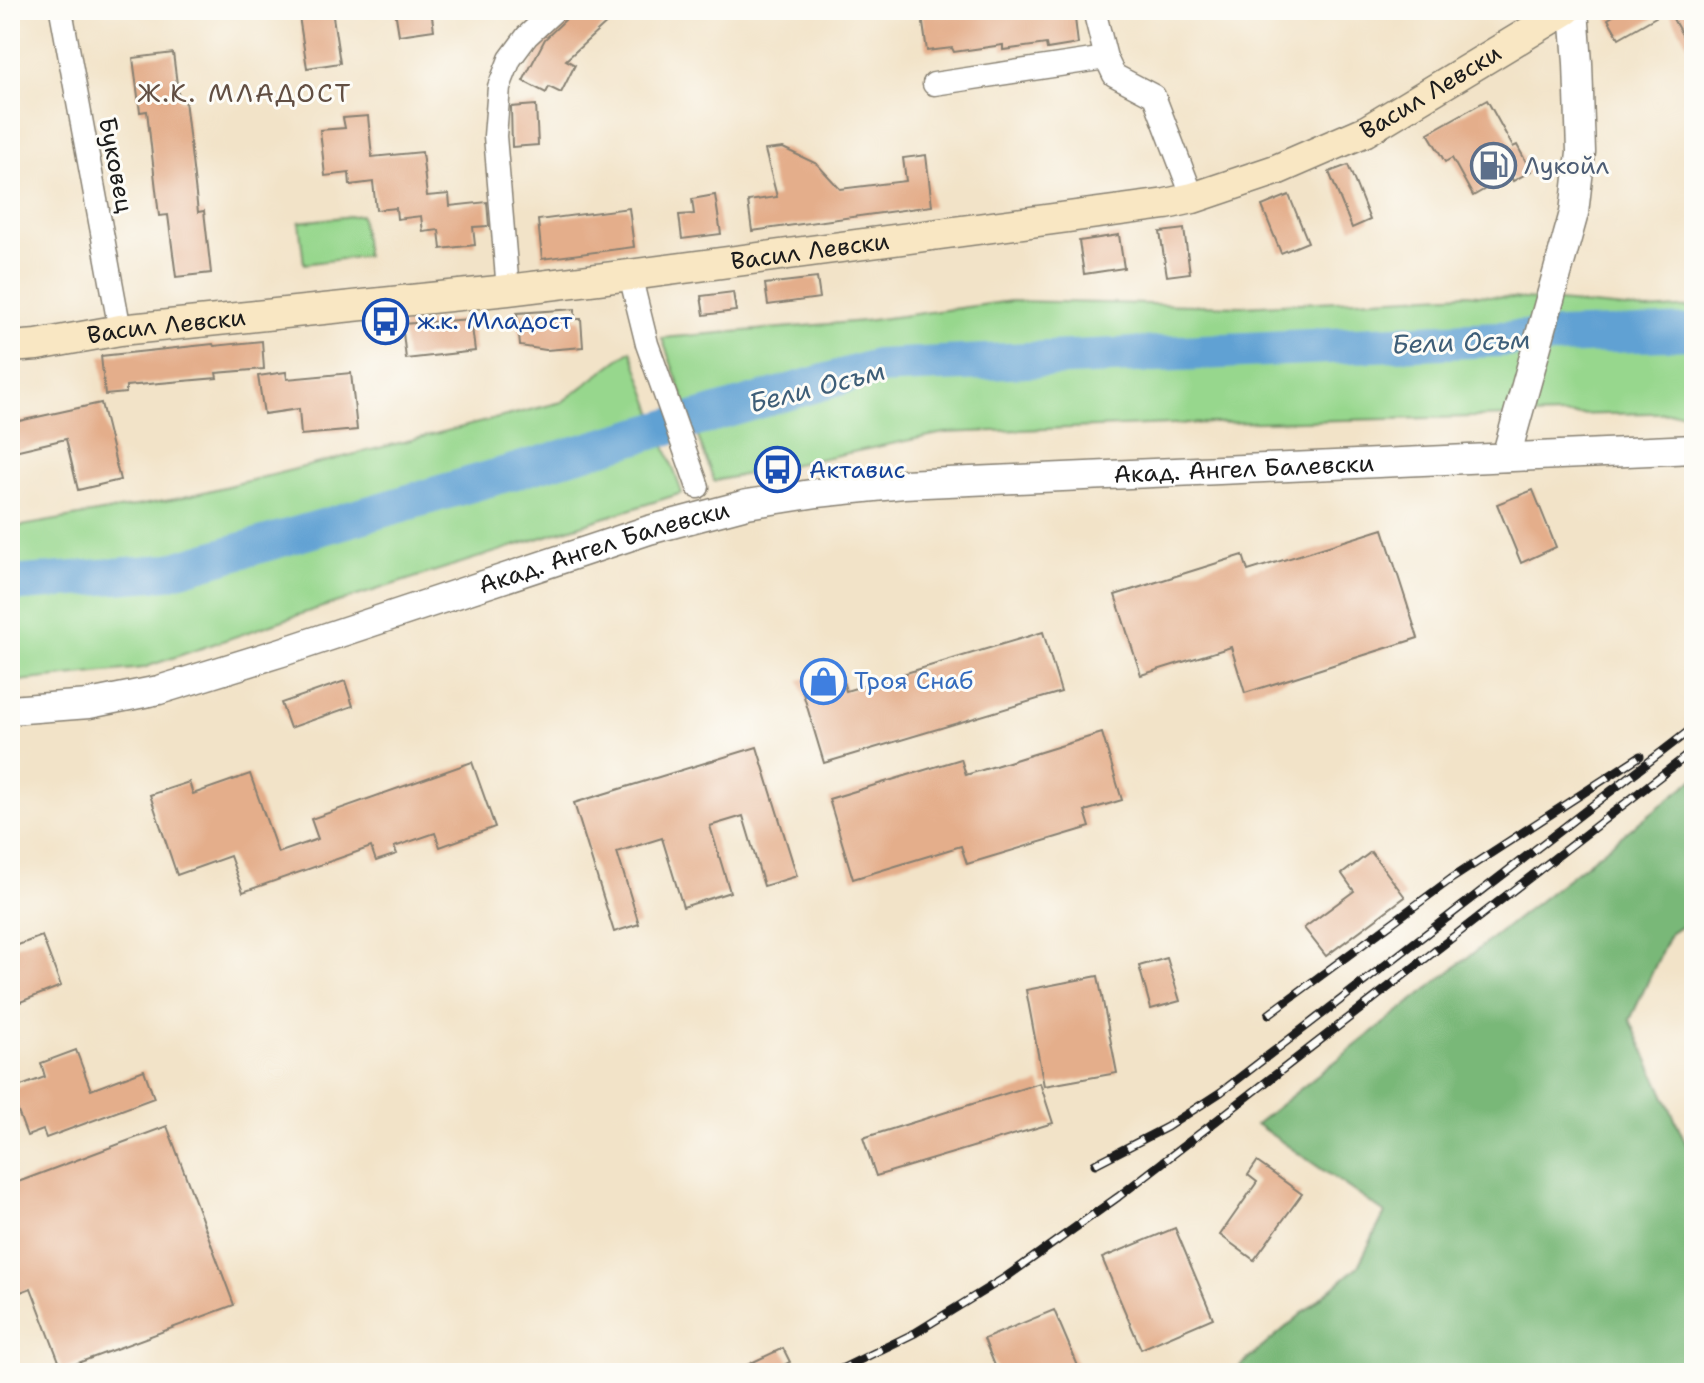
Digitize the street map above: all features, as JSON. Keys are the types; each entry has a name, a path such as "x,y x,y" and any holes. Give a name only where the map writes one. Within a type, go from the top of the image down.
{"main road":[{"name":"Васил Левски","path":"19,348 120,330 508,290 1166,204 1276,170 1366,131 1566,10"}],"street":[{"name":"Буковец","path":"61,10 120,330"},
{"path":"508,290 495,136 499,87 510,59 527,36 555,10"},
{"path":"1094,10 1106,58 1114,75 1154,96 1193,198"},
{"path":"1506,457 1574,213 1580,167 1574,10"},
{"path":"934,84 1106,58"},
{"path":"630,275 647,344 698,487"},
{"name":"Акад. Ангел Балевски","path":"10,710 89,704 159,690 649,530 747,504 817,493 903,484 1694,449"}],"green space":[{"path":"361,215 366,256 304,264 299,222"},
{"path":"1467,294 1647,310 1694,307 1694,412 1172,424 944,433 714,481 662,338 864,321 1011,301 1242,306"},
{"path":"631,350 682,493 313,610 143,668 10,682 10,528 176,499 562,402"},
{"path":"1694,779 1694,918 1670,934 1630,1020 1694,1161 1694,1373 1232,1373 1358,1266 1385,1213 1256,1124"}],"building":[{"path":"298,10 332,10 340,63 307,68"},
{"path":"395,10 431,10 434,30 399,35"},
{"path":"569,10 621,10 566,60 575,65 561,93 549,87 546,93 523,81 545,39 565,20"},
{"path":"921,10 1074,10 1078,44 1047,49 1046,44 1003,50 1003,45 954,52 952,48 927,51"},
{"path":"1623,10 1668,10 1619,38 1608,19"},
{"path":"1668,10 1694,10 1694,56"},
{"path":"173,53 179,100 185,100 198,212 204,211 211,273 176,277 168,215 159,216 147,111 140,112 133,58"},
{"path":"1487,100 1513,147 1517,145 1531,171 1513,181 1510,175 1473,196 1452,158 1445,162 1428,133"},
{"path":"536,105 538,145 512,147 511,107"},
{"path":"368,116 372,157 422,152 427,196 449,194 450,206 487,202 489,226 473,227 475,245 441,249 439,230 423,232 421,216 397,219 396,208 376,210 373,182 350,185 349,173 325,176 320,130 345,128 343,118"},
{"path":"783,148 817,164 840,189 906,181 903,158 926,155 932,206 752,231 748,201 777,197 765,150"},
{"path":"1348,165 1370,220 1352,228 1329,172"},
{"path":"715,195 721,234 682,239 679,215 694,214 692,199"},
{"path":"1289,195 1308,242 1281,253 1262,206"},
{"path":"629,208 634,247 542,259 538,220"},
{"path":"1184,229 1190,273 1167,276 1160,232"},
{"path":"1119,235 1124,268 1084,274 1079,241"},
{"path":"817,278 820,298 768,305 765,284"},
{"path":"733,292 736,311 704,315 701,296"},
{"path":"575,309 575,319 581,319 583,347 546,350 520,346 517,313"},
{"path":"471,319 475,351 406,359 402,324"},
{"path":"262,341 264,369 216,373 217,378 126,386 126,393 105,395 101,356"},
{"path":"286,372 287,379 351,373 357,430 301,435 299,409 264,414 258,376"},
{"path":"101,403 120,480 78,490 66,439 10,452 10,423"},
{"path":"1533,490 1556,547 1521,563 1497,504"},
{"path":"1383,529 1418,638 1245,693 1231,647 1141,675 1115,595 1243,555 1248,571"},
{"path":"1043,632 1061,692 824,763 799,680 839,668 846,691"},
{"path":"345,681 353,706 290,728 281,703"},
{"path":"1102,733 1122,800 1085,811 1090,827 967,864 961,846 853,879 829,799 961,759 966,775"},
{"path":"757,747 797,876 764,886 743,816 710,826 730,892 683,907 662,838 617,852 639,924 614,932 574,803"},
{"path":"472,762 495,827 440,847 435,833 394,847 397,854 376,861 371,847 243,892 230,856 177,875 150,795 189,782 193,794 250,774 278,853 318,839 311,819"},
{"path":"1371,852 1405,897 1326,956 1304,928 1354,891 1342,874"},
{"path":"42,936 61,986 10,1006 10,948"},
{"path":"1167,958 1180,1001 1151,1009 1139,966"},
{"path":"1098,976 1117,1073 1044,1086 1026,990"},
{"path":"76,1050 91,1090 144,1070 154,1098 46,1138 43,1130 27,1136 10,1090 45,1077 41,1063"},
{"path":"1040,1083 1053,1123 876,1176 863,1138"},
{"path":"167,1126 234,1305 62,1369 31,1288 10,1296 10,1185"},
{"path":"1257,1162 1302,1194 1254,1260 1220,1235 1257,1182 1248,1175"},
{"path":"1175,1228 1213,1318 1141,1349 1102,1258"},
{"path":"1054,1310 1081,1373 998,1373 984,1339"},
{"path":"783,1348 790,1362 768,1373 730,1373"}],"waterway":[{"name":"Бели Осъм","path":"10,584 167,572 876,367 1694,332"}],"railway":[{"path":"1095,1164 1167,1127 1221,1092 1694,727"},
{"path":"833,1373 915,1333 1006,1277 1118,1197 1694,750"},
{"path":"1269,1014 1451,879 1640,756"}],"place":[{"name":"Лукойл","path":"1493,166"},
{"name":"ж.к. Младост","path":"386,321"},
{"name":"Актавис","path":"778,470"},
{"name":"Троя Снаб","path":"823,681"}],"district":[{"name":"Ж.К. МЛАДОСТ","path":"245,93"}]}
